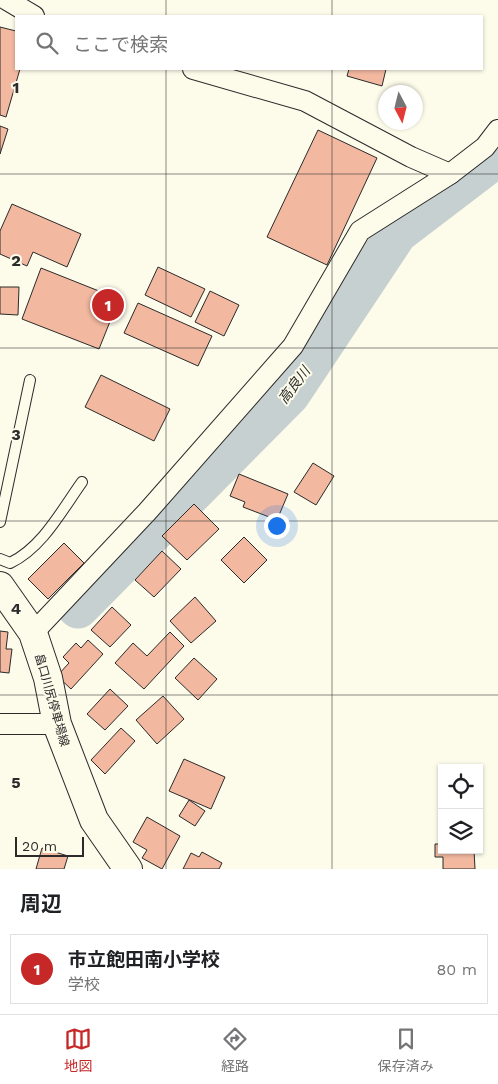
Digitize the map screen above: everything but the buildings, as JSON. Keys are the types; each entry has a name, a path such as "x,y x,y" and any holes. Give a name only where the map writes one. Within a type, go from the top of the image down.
{"main road":[{"name":"畠口川尻停車場線","path":"0,586 32,633 48,678 57,724 94,820 128,869"}],"street":[{"path":"7,0 32,15"},
{"path":"196,70 305,101 411,157 450,174"},
{"path":"32,633 147,512 293,346 360,231 450,174 485,146 498,130"},
{"path":"0,724 57,724"}],"lane":[{"path":"0,522 30,380"},
{"path":"0,559 10,563 22,557 36,545 82,482"}],"waterway":[{"name":"高良川","path":"78,608 290,394 397,233 498,156"}],"place":[{"name":"市立飽田南小学校","path":"108,305"}]}
